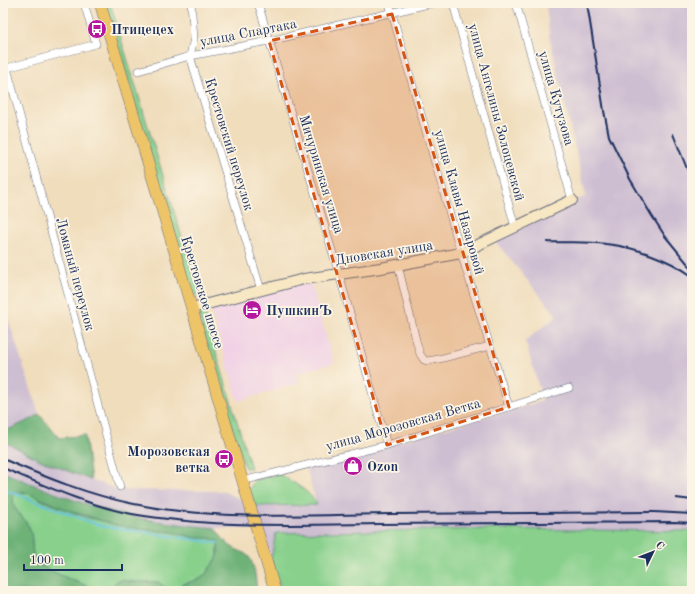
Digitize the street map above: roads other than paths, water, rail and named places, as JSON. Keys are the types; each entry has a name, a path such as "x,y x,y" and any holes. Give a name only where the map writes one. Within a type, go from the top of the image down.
{"main road":[{"name":"Крестовское шоссе","path":"100,3 192,308 272,589"}],"street":[{"path":"5,69 96,44 84,3"},
{"name":"Крестовский переулок","path":"191,3 194,38 190,56 261,290"},
{"name":"Мичуринская улица","path":"258,3 339,274 387,445"},
{"name":"улица Клавы Назаровой","path":"389,3 462,253 509,407"},
{"name":"улица Спартака","path":"138,71 190,56 269,41 392,14 433,3"},
{"name":"улица Ангелины Золоцевской","path":"453,3 515,227"},
{"name":"улица Кутузова","path":"516,3 572,200"},
{"name":"Ломаный переулок","path":"5,69 120,487"},
{"name":"Дновская улица","path":"192,308 304,279 398,265 462,253 572,200"},
{"path":"398,265 416,340 420,354 424,360 439,359 490,346"},
{"name":"улица Морозовская Ветка","path":"242,481 387,445 568,388"}],"waterway":[{"path":"3,489 101,526 218,543"}],"railway":[{"path":"587,3 609,136 630,179 652,216 665,236 692,269"},
{"path":"673,134 692,181"},
{"path":"547,242 599,243 628,248 662,259 692,276"},
{"path":"3,459 51,479 100,496 134,504 198,513 263,516 654,512 692,514"},
{"path":"3,468 99,506 132,514 193,522 255,525 601,522 692,523"},
{"path":"676,498 692,500"}],"place":[{"name":"Птицецех","path":"97,29"},
{"name":"ПушкинЪ","path":"252,310"},
{"name":"Морозовская ветка","path":"224,459"},
{"name":"Ozon","path":"353,466"}]}
